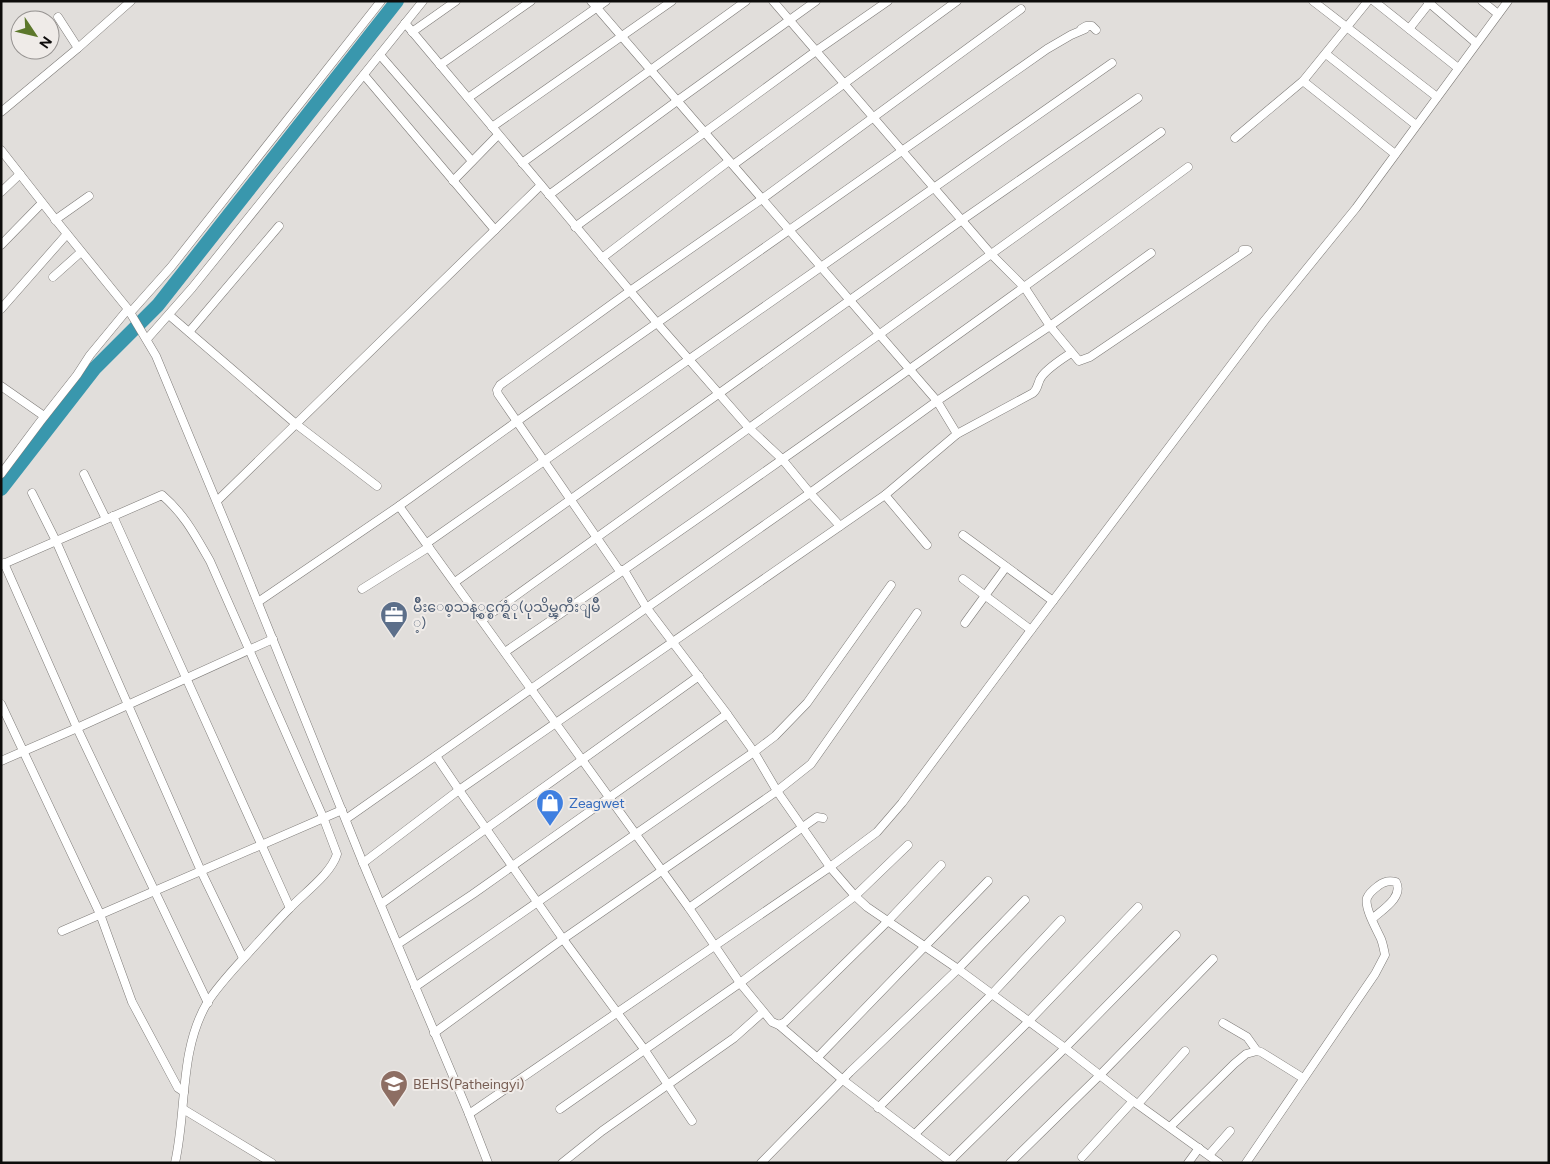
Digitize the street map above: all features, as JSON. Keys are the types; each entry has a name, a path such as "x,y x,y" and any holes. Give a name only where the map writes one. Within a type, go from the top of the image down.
{"street":[{"path":"1,112 131,1"},
{"path":"1,474 44,416 77,376 95,349 171,268 381,1"},
{"path":"145,337 192,288 423,1"},
{"path":"412,32 456,1"},
{"path":"440,65 531,1"},
{"path":"591,1 938,401 957,434"},
{"path":"468,98 606,1"},
{"path":"492,127 672,1"},
{"path":"522,163 746,1"},
{"path":"772,1 991,254 1024,288 1050,326 1079,360 1090,357 1248,250 1243,250"},
{"path":"549,195 677,100 816,1"},
{"path":"576,226 816,51 888,1"},
{"path":"602,258 731,163 958,1"},
{"path":"1313,1 1437,97"},
{"path":"1234,138 1303,81 1368,1"},
{"path":"1374,1 1458,68"},
{"path":"1482,1 1498,14"},
{"path":"469,1114 830,867 877,832 902,803 1266,320 1356,208 1508,1"},
{"path":"1409,29 1429,2 1476,43"},
{"path":"624,570 619,570 516,422 498,394 498,387 630,291 762,199 1021,8"},
{"path":"60,20 78,48"},
{"path":"405,23 657,323 749,428 782,459 840,526"},
{"path":"258,602 399,506 1047,49 1085,29 1081,29 1086,26 1092,26 1096,30"},
{"path":"1326,54 1416,125"},
{"path":"380,55 472,162"},
{"path":"362,589 428,545 544,461 1112,63"},
{"path":"364,75 495,230"},
{"path":"1303,81 1395,154"},
{"path":"455,582 962,220 1138,98"},
{"path":"482,620 1161,132"},
{"path":"454,181 498,135"},
{"path":"1,150 130,313 156,356 273,639 339,811 346,819 488,1163"},
{"path":"505,652 910,370 1188,166"},
{"path":"1,192 20,174"},
{"path":"217,501 541,185"},
{"path":"55,220 89,196"},
{"path":"1,245 42,203"},
{"path":"189,332 279,226"},
{"path":"1,308 67,234"},
{"path":"53,277 82,252"},
{"path":"346,819 938,401 1050,326 1151,253"},
{"path":"168,315 296,424 377,486"},
{"path":"364,863 459,790 885,495 957,434 1033,393 1037,390 1038,382 1043,374 1071,352"},
{"path":"1,386 44,416"},
{"path":"84,474 110,518 187,678 290,908"},
{"path":"32,493 56,541 201,871 244,958"},
{"path":"175,1163 180,1143 188,1057 199,1019 226,977 325,873 337,854 325,816 210,561 188,522 176,507 162,495 3,564 208,1003"},
{"path":"885,495 927,545"},
{"path":"399,506 532,688 582,761 689,908 740,983 763,1012 772,1022 779,1025 878,1108 951,1162 1176,935"},
{"path":"963,535 1053,601"},
{"path":"965,623 1006,567"},
{"path":"624,570 646,607 727,714 754,752 777,791 830,867 854,896 925,948 958,969 1219,1163"},
{"path":"962,580 1031,630"},
{"path":"415,987 754,752 774,736 807,703 891,585"},
{"path":"434,1033 563,939 777,791 811,764 917,613"},
{"path":"1,761 273,639"},
{"path":"381,904 698,676"},
{"path":"1,704 100,914 132,1002 178,1088 184,1092"},
{"path":"398,944 727,714"},
{"path":"436,756 563,939 644,1049 692,1121"},
{"path":"62,931 339,811"},
{"path":"689,908 817,817 822,818"},
{"path":"560,1109 740,983 854,896 908,845"},
{"path":"779,1025 785,1022 888,921 941,865"},
{"path":"817,1058 988,881"},
{"path":"1246,1163 1375,974 1385,955 1381,940 1374,928 1367,903 1368,897 1373,890 1386,881 1396,882 1399,892 1372,919"},
{"path":"764,1162 843,1080 958,969 1025,900"},
{"path":"915,1134 1028,1022 1138,908"},
{"path":"878,1108 991,995 1060,920"},
{"path":"1010,1163 1100,1075 1213,959"},
{"path":"562,1163 602,1130 734,1038 763,1012"},
{"path":"1223,1023 1247,1038 1257,1051 1303,1078"},
{"path":"1082,1157 1186,1051"},
{"path":"1170,1127 1234,1064 1246,1054 1257,1051"},
{"path":"183,1109 272,1163"},
{"path":"1209,1155 1230,1131"},
{"path":"1188,1163 1199,1148"}],"waterway":[{"path":"1,489 95,368 158,305 397,1"}],"place":[{"name":"မ်ိဳးေစ့သန့္စင္စက္ရံု(ပုသိမ္ၾကီးျမိဳ ့)","path":"394,639"},
{"name":"Zeagwet","path":"550,827"},
{"name":"BEHS(Patheingyi)","path":"394,1108"}]}
